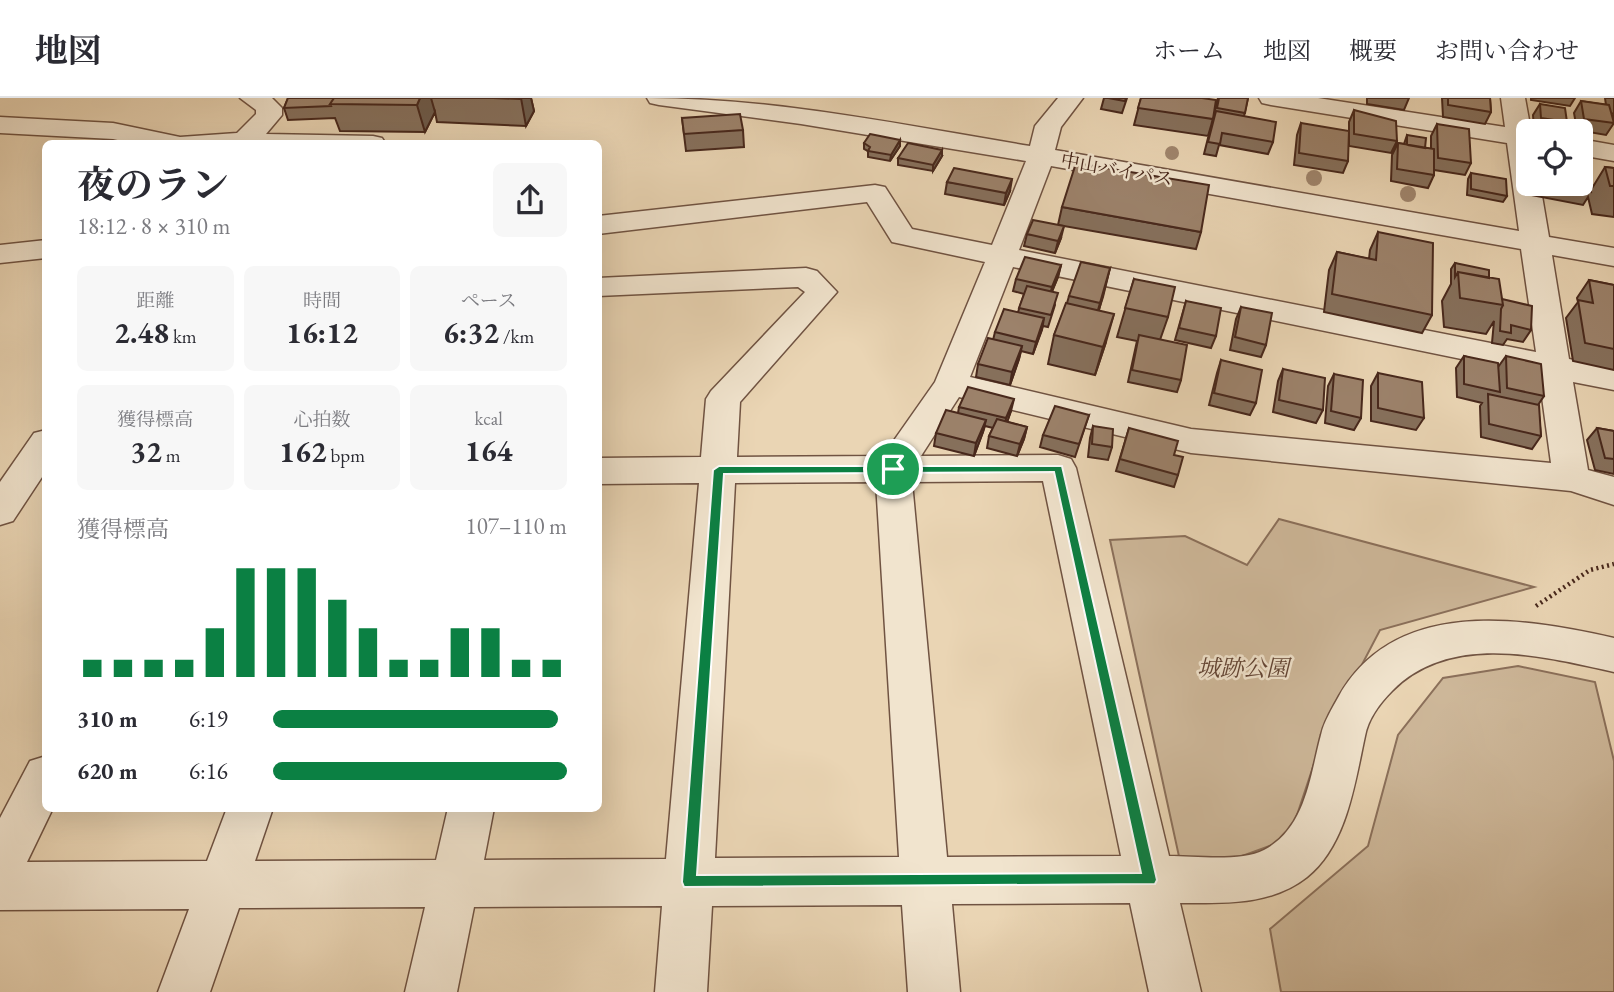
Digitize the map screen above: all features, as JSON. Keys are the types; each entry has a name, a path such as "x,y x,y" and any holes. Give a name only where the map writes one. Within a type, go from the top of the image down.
{"street":[{"path":"245,140 269,115 269,108 252,98"},
{"name":"中山バイパス","path":"659,98 1043,147 1535,234 1614,257"},
{"name":"中山バイパス","path":"804,98 874,105 1043,147"},
{"path":"933,992 893,469 951,384 1003,256 1043,147 1048,126 1071,98"},
{"path":"1271,98 1516,137"},
{"path":"1513,98 1519,119"},
{"path":"0,125 113,131 157,140"},
{"path":"1593,149 1614,153"},
{"path":"602,225 876,193 902,236 1614,379"},
{"path":"1531,196 1571,478"},
{"name":"中山バイパス","path":"1535,234 1614,239"},
{"path":"0,278 22,252"},
{"path":"602,287 806,276 822,292 723,399 681,992"},
{"path":"951,384 1191,441 1571,478 1614,491"},
{"path":"0,511 42,447"},
{"path":"602,471 1058,468 1175,992"},
{"path":"0,886 1249,879 1281,867 1308,842 1324,807 1345,729 1363,690 1390,665 1421,647 1451,638 1495,634 1614,655"},
{"path":"0,867 42,784"},
{"path":"184,992 249,812"},
{"path":"432,992 470,812"}],"path":[{"path":"1495,634 1590,570 1614,564"}],"green space":[{"name":"城跡公園","path":"1279,519 1534,587 1380,630 1321,743 1289,839 1234,859 1180,861 1110,540 1185,536 1247,565"},
{"path":"1518,666 1595,682 1614,761 1614,992 1281,992 1270,929 1368,846 1398,735 1443,678"}],"building":[{"path":"288,98 334,98 331,106 284,108"},
{"path":"334,98 420,98 417,105 330,104"},
{"path":"1141,98 1216,100 1213,119 1138,108"},
{"path":"1219,98 1248,98 1245,113 1217,108"},
{"path":"1448,98 1490,98 1491,112 1448,105"},
{"path":"1581,101 1609,105 1614,123 1593,119 1584,119"},
{"path":"1540,104 1565,108 1567,119 1541,118"},
{"path":"1354,110 1396,121 1397,141 1354,134"},
{"path":"1216,111 1276,122 1273,142 1222,133 1220,144 1208,142"},
{"path":"740,114 743,130 684,134 682,118"},
{"path":"1301,123 1349,131 1348,161 1299,153"},
{"path":"1437,124 1469,129 1471,163 1438,158"},
{"path":"870,134 900,140 891,155 868,151 870,147 864,143"},
{"path":"1407,135 1426,138 1425,148 1407,145"},
{"path":"908,143 942,150 933,165 898,158"},
{"path":"1398,143 1434,149 1434,175 1397,169"},
{"path":"1076,163 1209,185 1201,232 1062,207"},
{"path":"1605,167 1614,168 1614,186 1610,186"},
{"path":"954,168 1012,179 1006,193 947,182"},
{"path":"1471,173 1506,179 1507,196 1471,189"},
{"path":"1033,220 1064,226 1058,241 1027,234"},
{"path":"1378,232 1433,243 1432,315 1332,294 1337,252 1376,260"},
{"path":"1025,257 1061,265 1052,287 1016,279"},
{"path":"1081,262 1110,268 1100,303 1069,296"},
{"path":"1455,263 1489,270 1489,278 1458,272 1455,277"},
{"path":"1458,272 1499,279 1503,305 1460,298"},
{"path":"1134,279 1175,287 1168,317 1125,308"},
{"path":"1589,280 1614,285 1614,349 1585,343 1578,300 1593,303"},
{"path":"1027,286 1058,293 1051,315 1019,308"},
{"path":"1502,299 1532,306 1531,330 1511,325 1511,333 1500,331"},
{"path":"1186,301 1221,308 1216,336 1179,328"},
{"path":"1066,303 1114,314 1103,347 1054,335"},
{"path":"1241,307 1272,313 1266,345 1235,337"},
{"path":"1004,309 1044,318 1036,342 995,332"},
{"path":"1139,335 1187,345 1181,380 1132,370"},
{"path":"988,338 1022,346 1012,372 978,364"},
{"path":"1464,356 1498,363 1500,392 1464,384"},
{"path":"1506,356 1541,364 1544,396 1507,388"},
{"path":"1221,360 1262,370 1256,403 1214,393"},
{"path":"1283,369 1325,378 1323,410 1279,400"},
{"path":"1378,373 1422,382 1424,418 1378,408"},
{"path":"1334,374 1363,380 1361,418 1331,411"},
{"path":"968,387 1014,399 1006,418 959,407"},
{"path":"1488,394 1539,405 1541,436 1489,424"},
{"path":"1055,406 1089,415 1079,444 1043,435"},
{"path":"946,410 986,420 976,443 936,433"},
{"path":"997,419 1027,427 1020,444 989,436"},
{"path":"1093,426 1113,429 1112,447 1092,444"},
{"path":"1129,428 1178,441 1174,455 1183,457 1178,475 1120,459"},
{"path":"1597,428 1614,431 1614,459 1605,458"}],"route":[{"path":"1058,468 1150,880 689,882 719,470 893,469 1058,468"}]}
